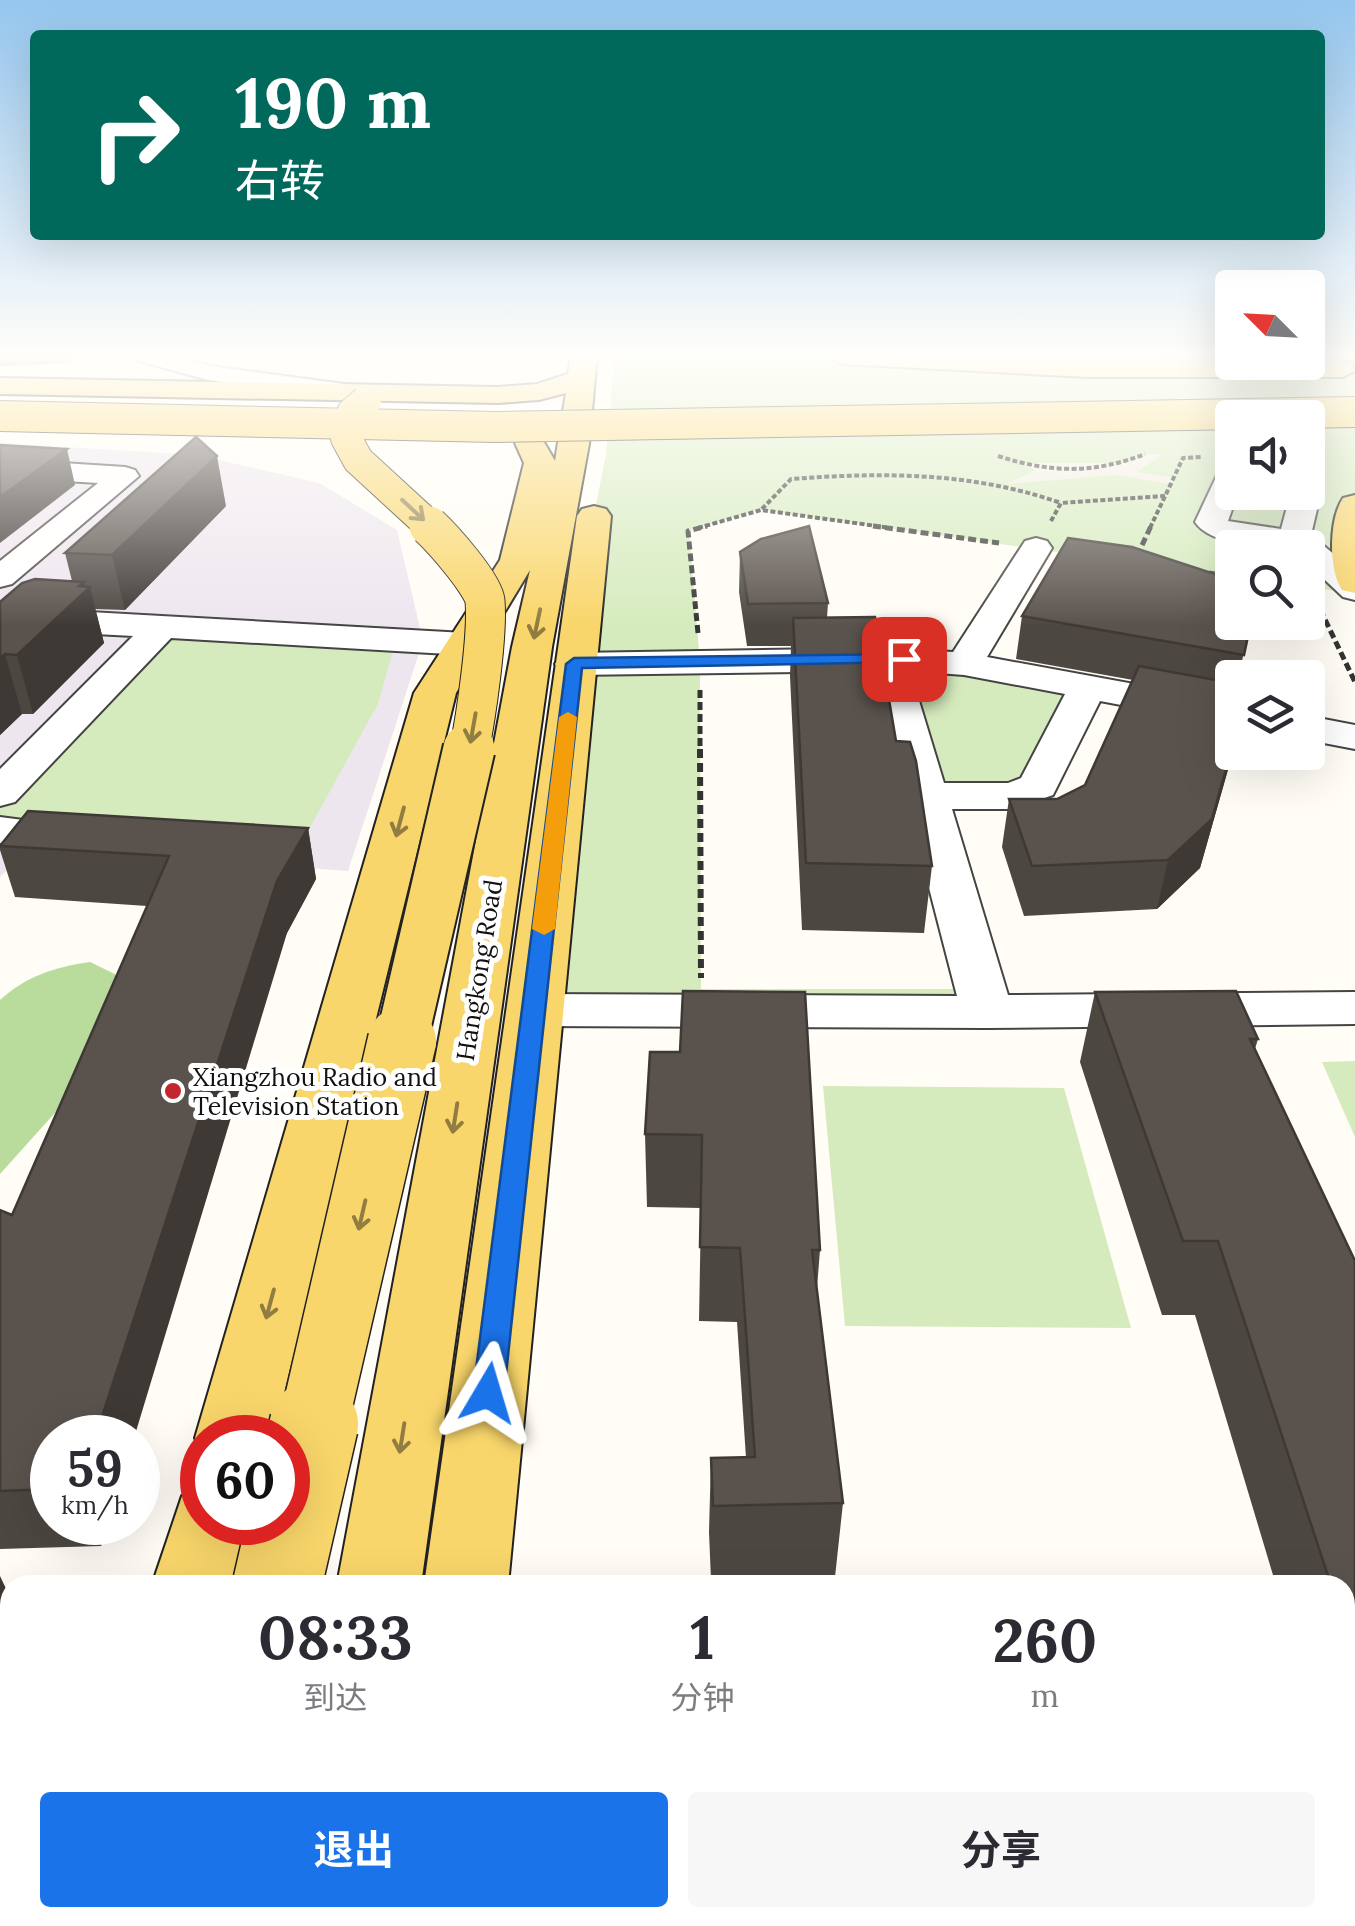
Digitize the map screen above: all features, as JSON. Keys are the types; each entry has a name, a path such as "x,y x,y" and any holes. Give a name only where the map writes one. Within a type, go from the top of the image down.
{"main road":[{"path":"278,1575 475,723 485,598 444,539 358,460 350,446"},
{"path":"240,1415 434,693 518,560 540,463 550,446"},
{"name":"Hangkong Road","path":"380,1575 563,446"},
{"path":"467,1575 590,539 573,446"},
{"path":"1355,504 1350,554 1355,582"},
{"path":"197,1575 205,1545"}],"street":[{"path":"0,468 125,476 0,577"},
{"path":"1215,502 1210,522 1218,530"},
{"path":"964,664 1036,548"},
{"path":"1325,562 1355,590"},
{"path":"0,618 465,644"},
{"path":"0,793 162,627"},
{"path":"574,664 888,659 964,664 1215,711"},
{"path":"888,659 987,1012"},
{"path":"926,796 1014,796 1038,786 1088,687"},
{"path":"1325,731 1355,736"},
{"path":"0,830 117,842"},
{"path":"534,1010 987,1012 1355,1008"}],"path":[{"path":"988,453 1038,470 1104,471 1147,454"},
{"path":"1172,454 1215,463"},
{"path":"1134,562 1184,458"},
{"path":"762,510 792,478 897,471 1018,486 1061,503 1165,496"},
{"path":"700,662 688,531 762,510 1036,548 1061,503"},
{"path":"1193,571 1215,574"},
{"path":"1325,619 1355,682"}],"shaded area":[{"path":"0,446 197,455 319,483 397,530 423,641 348,871 31,847 0,877"},
{"path":"1147,454 1163,454 1137,472 1174,478 1171,484 1115,475 1006,484 1036,470 1017,463 1124,463"}],"green space":[{"path":"607,446 1215,446 1215,510 1325,510 1325,446 1355,446 1355,593 1325,589 1325,530 1215,530 1215,575 761,510 689,531 700,662 701,989 981,989 987,1012 534,1010 591,529"},
{"path":"162,627 396,640 378,704 292,860 0,830 0,793"},
{"path":"903,659 1088,687 1038,786 927,796"},
{"path":"90,962 125,979 62,1105 0,1174 0,1000 42,974"},
{"path":"1355,1061 1355,1137 1322,1062"},
{"path":"823,1086 1064,1088 1131,1328 845,1326"}],"building":[{"path":"0,446 67,449 0,497"},
{"path":"186,446 206,446 217,456 112,555 65,553"},
{"path":"809,526 828,603 748,604 740,552 761,539"},
{"path":"1068,538 1132,547 1215,574 1215,640 1247,640 1244,655 1022,616"},
{"path":"35,579 84,582 79,586 90,587 17,655 5,654 0,658 0,602 22,583"},
{"path":"875,617 896,741 910,742 916,761 932,866 806,863 793,618"},
{"path":"1139,666 1215,680 1215,770 1226,770 1212,819 1168,860 1032,866 1009,799 1057,799 1085,785"},
{"name":"Xiangzhou Radio and Television Station","path":"28,811 308,828 277,881 103,1415 30,1415 30,1490 0,1491 0,1210 12,1215 169,856 0,846"},
{"path":"683,991 805,992 820,1250 812,1250 843,1503 713,1506 711,1458 755,1457 740,1248 700,1247 702,1135 645,1134 650,1052 680,1052"},
{"path":"1236,991 1258,1039 1250,1039 1355,1261 1355,1575 1328,1575 1218,1241 1183,1241 1095,992"}],"slow traffic":[{"path":"544,929 568,717"}],"place":[{"name":"Xiangzhou Radio and Television Station","path":"173,1091"}],"route":[{"path":"488,1393 574,664 904,659"}]}
